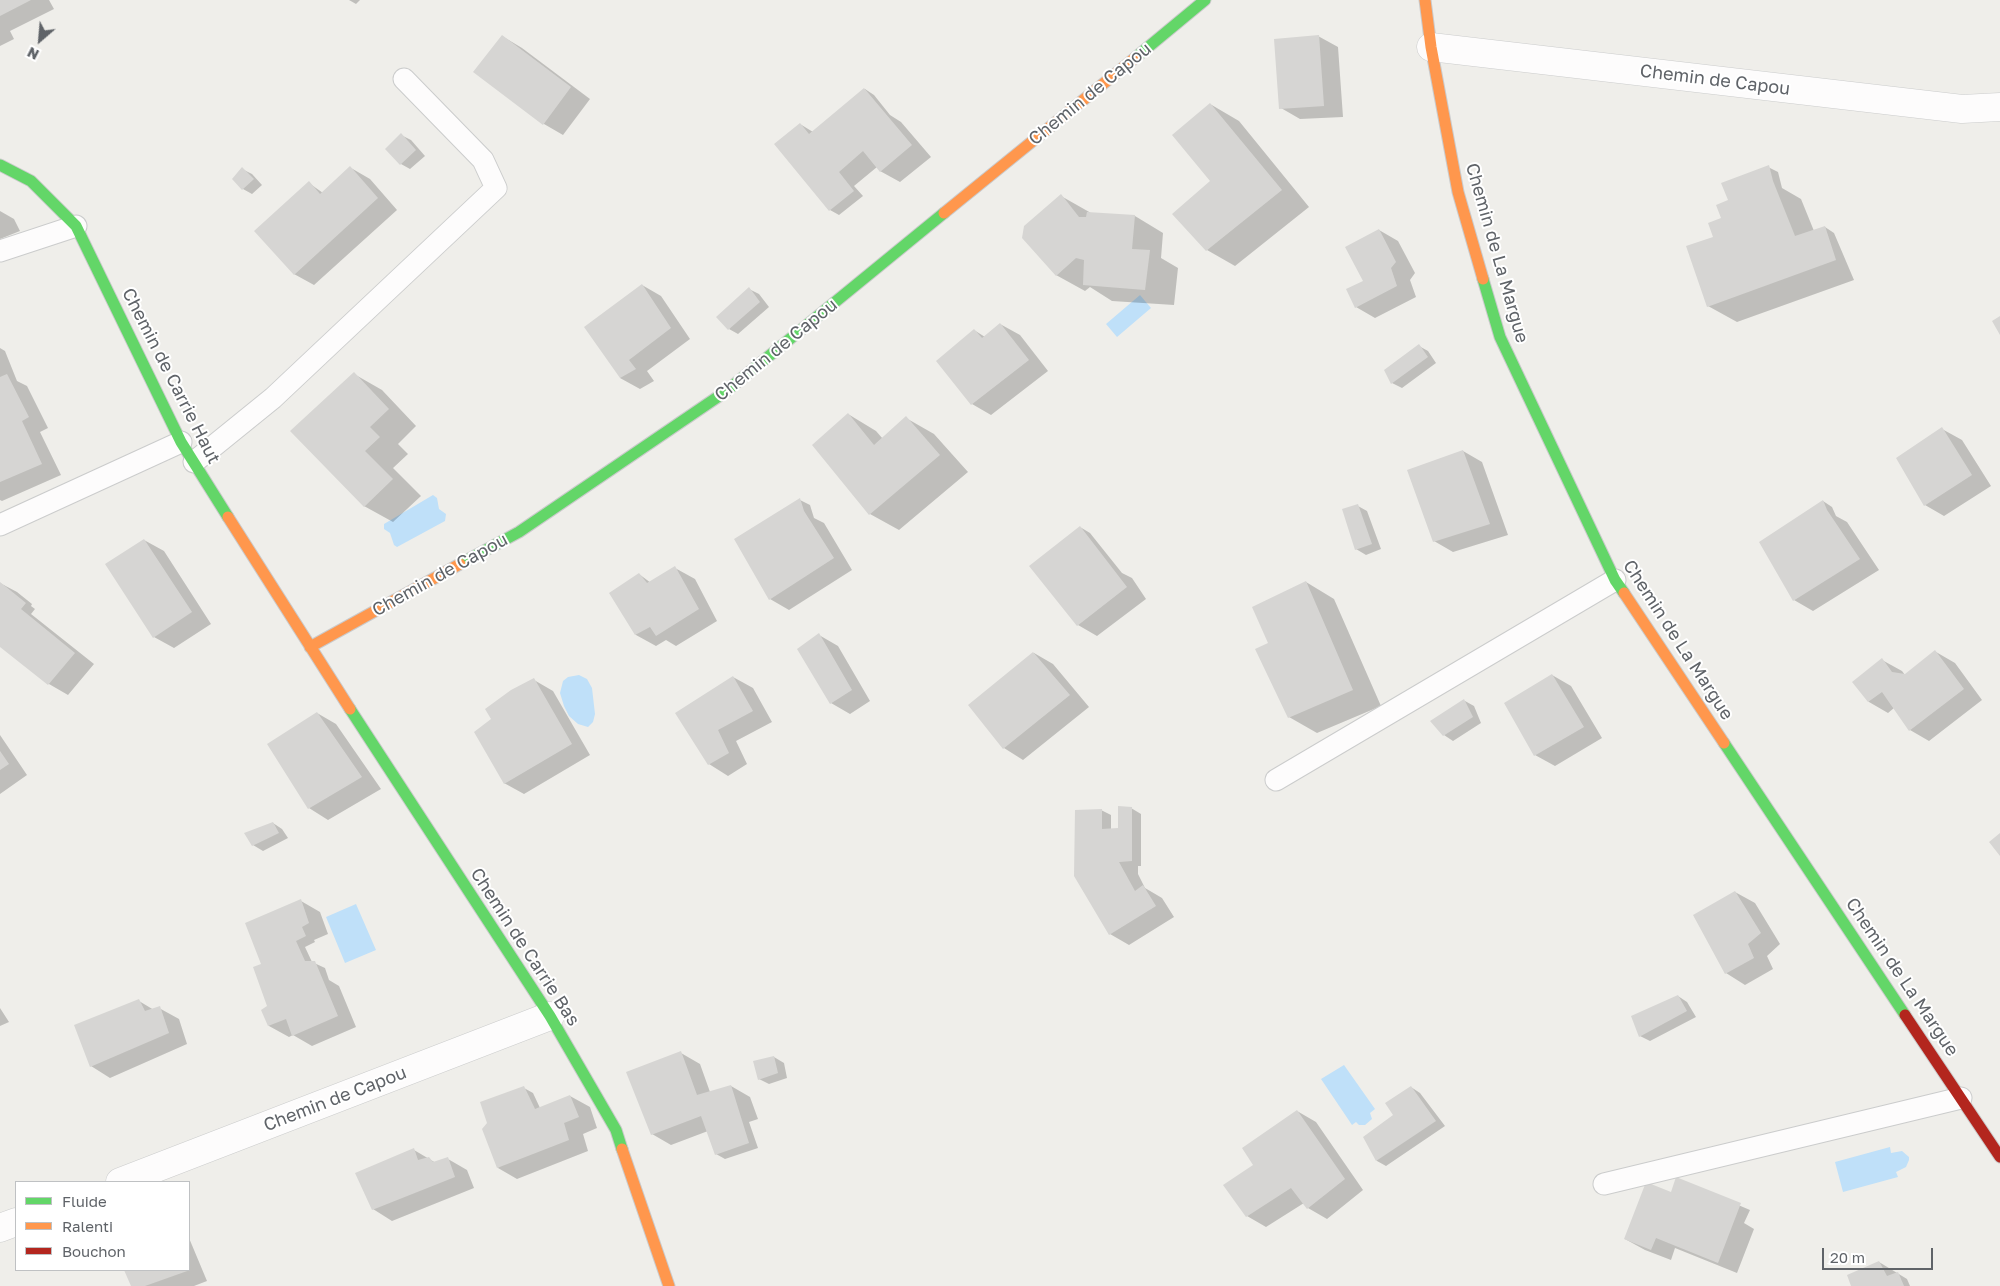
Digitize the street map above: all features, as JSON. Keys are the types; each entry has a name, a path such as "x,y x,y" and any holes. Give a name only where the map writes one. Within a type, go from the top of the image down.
{"street":[{"name":"Chemin de Capou","path":"310,647 519,532 725,392 1205,0"},
{"name":"Chemin de La Margue","path":"1425,0 1431,47 1458,192 1500,337 1615,580 2000,1157"},
{"name":"Chemin de Capou","path":"1431,47 1962,109 2000,107"},
{"name":"Chemin de Carrie Haut","path":"0,165 31,181 76,226 181,442 310,647"},
{"name":"Chemin de Carrie Bas","path":"310,647 550,1016 616,1130 669,1286"},
{"name":"Chemin de Capou","path":"123,1181 550,1016"},
{"path":"0,1228 15,1222"}],"lane":[{"path":"194,462 273,398 496,188 483,160 404,79"},
{"path":"0,251 76,226"},
{"path":"0,526 181,442"},
{"path":"1276,780 1615,580"},
{"path":"1604,1184 1961,1098"}],"water":[{"path":"1140,295 1151,308 1117,337 1106,324"},
{"path":"433,495 437,498 439,509 446,514 445,521 397,547 394,545 390,533 384,529 384,524"},
{"path":"579,675 587,679 592,688 595,714 593,722 588,727 578,724 569,716 560,693 563,681 568,677"},
{"path":"356,904 376,950 345,963 326,917"},
{"path":"1344,1065 1375,1109 1370,1113 1372,1119 1365,1125 1359,1125 1356,1122 1352,1125 1321,1079"},
{"path":"1890,1147 1891,1153 1902,1151 1909,1157 1906,1167 1896,1172 1898,1177 1843,1192 1835,1162"}],"building":[{"path":"0,0 31,0 0,16"},
{"path":"502,35 571,87 543,125 473,72"},
{"path":"1319,35 1324,106 1279,109 1274,39"},
{"path":"864,88 912,145 880,172 863,151 839,172 854,191 829,211 774,144 800,123 809,134"},
{"path":"1210,103 1282,190 1206,251 1172,214 1210,181 1172,135"},
{"path":"401,133 416,150 400,165 385,149"},
{"path":"1769,165 1773,181 1795,236 1825,226 1836,260 1707,307 1686,246 1713,237 1708,223 1721,218 1716,205 1728,200 1721,183"},
{"path":"350,166 378,198 294,275 254,231 309,181 320,194"},
{"path":"242,167 254,179 242,190 232,179"},
{"path":"1061,194 1079,217 1086,217 1087,212 1135,215 1132,249 1150,250 1145,290 1083,285 1084,260 1076,258 1056,276 1022,238 1024,226"},
{"path":"1379,229 1396,262 1391,268 1397,286 1355,308 1346,289 1363,281 1345,247"},
{"path":"642,284 671,328 629,360 636,369 620,378 584,327"},
{"path":"749,287 760,302 728,330 716,317"},
{"path":"2000,316 2000,335 1992,321"},
{"path":"1000,323 1029,360 971,405 936,361 974,329 982,338"},
{"path":"1419,344 1428,357 1391,384 1384,370"},
{"path":"354,372 389,409 370,427 380,437 365,451 393,479 364,507 290,431"},
{"path":"7,374 29,417 22,421 42,464 0,482 0,377"},
{"path":"848,413 874,445 906,416 940,455 869,515 812,445"},
{"path":"1942,427 1972,475 1924,506 1896,458"},
{"path":"1463,450 1490,524 1433,542 1407,470"},
{"path":"800,498 804,511 834,558 769,600 734,539"},
{"path":"1823,500 1827,510 1860,559 1793,601 1759,542"},
{"path":"1358,504 1372,544 1355,550 1342,509"},
{"path":"1080,526 1127,587 1077,626 1029,566"},
{"path":"144,539 192,612 153,638 105,564"},
{"path":"675,566 699,609 656,636 650,627 635,635 609,593 639,573 647,583"},
{"path":"1306,581 1353,690 1288,718 1255,649 1268,643 1252,607"},
{"path":"0,582 26,603 21,609 75,653 48,685 0,647"},
{"path":"819,633 852,690 830,704 797,649"},
{"path":"1935,650 1964,689 1909,731 1882,692 1868,702 1852,682 1882,658 1892,672 1905,674"},
{"path":"1033,652 1070,695 1003,749 968,705"},
{"path":"1552,674 1584,727 1534,756 1504,703"},
{"path":"733,676 753,711 718,730 729,753 708,765 675,713"},
{"path":"534,678 572,744 504,784 474,732 491,719 485,709 511,690"},
{"path":"1464,699 1473,717 1443,736 1430,721"},
{"path":"317,712 362,777 308,809 267,744"},
{"path":"0,751 9,764 0,770"},
{"path":"1118,806 1132,807 1132,861 1119,862 1135,891 1143,885 1156,906 1109,935 1074,876 1075,810 1102,809 1102,829 1118,828"},
{"path":"273,822 279,833 252,846 244,833"},
{"path":"2000,833 2000,856 1989,842"},
{"path":"1735,891 1761,933 1748,944 1754,958 1725,974 1693,915"},
{"path":"301,899 309,923 302,927 306,936 296,941 305,961 315,961 338,1016 292,1036 286,1019 268,1026 261,1010 267,1006 253,967 261,964 245,923"},
{"path":"1678,995 1687,1011 1639,1037 1631,1016"},
{"path":"139,999 145,1011 160,1006 169,1033 90,1067 74,1025"},
{"path":"681,1051 697,1095 731,1085 749,1143 715,1155 701,1116 651,1135 626,1072"},
{"path":"774,1056 778,1073 758,1080 753,1061"},
{"path":"524,1086 535,1109 570,1095 579,1117 564,1123 569,1140 497,1168 482,1129 487,1123 480,1102"},
{"path":"1411,1086 1436,1121 1376,1161 1363,1137 1393,1115 1385,1103"},
{"path":"1297,1110 1345,1179 1307,1209 1291,1188 1246,1217 1223,1185 1253,1165 1242,1148"},
{"path":"414,1148 418,1160 429,1157 433,1162 448,1157 455,1177 372,1210 355,1173"},
{"path":"1676,1177 1741,1203 1718,1263 1656,1238 1651,1250 1624,1239 1646,1182 1671,1192"},
{"path":"1879,1261 1887,1276 1898,1272 1904,1286 1851,1286 1847,1275"},
{"path":"124,1271 187,1271 145,1286 131,1286"}],"traffic: fast":[{"path":"1135,58 1205,0"},
{"path":"0,165 31,181 76,226 181,442 228,517"},
{"path":"460,564 519,532 725,392 944,213"},
{"path":"1483,279 1500,337 1615,580 1624,593"},
{"path":"350,709 550,1016 616,1130 622,1149"},
{"path":"1724,743 1905,1015"}],"traffic: slow":[{"path":"1425,0 1431,47 1458,192 1483,279"},
{"path":"944,213 1135,58"},
{"path":"228,517 350,709"},
{"path":"310,647 460,564"},
{"path":"1624,593 1724,743"},
{"path":"622,1149 669,1286"}],"traffic: jam":[{"path":"1905,1015 2000,1157"}]}
